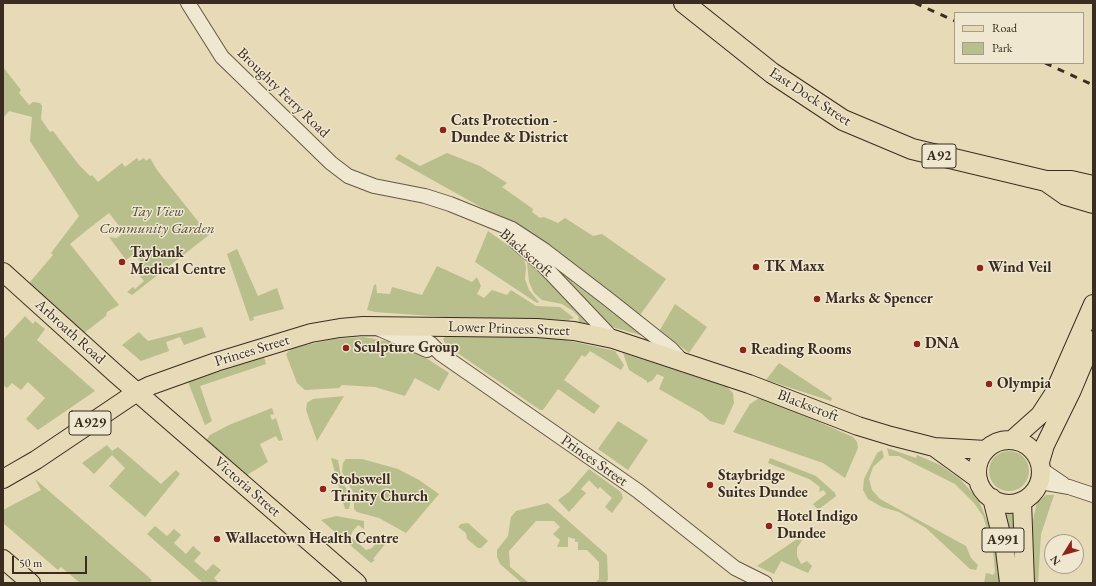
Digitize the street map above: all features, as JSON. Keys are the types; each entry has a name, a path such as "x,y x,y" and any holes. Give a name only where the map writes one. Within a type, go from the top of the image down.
{"highway":[{"name":"East Dock Street","path":"684,3 772,73 843,120 912,149 1046,182 1071,182 1093,199"}],"main road":[{"name":"Arbroath Road","path":"3,272 137,392"},
{"path":"1012,440 1040,415 1053,395 1093,304"},
{"name":"Lower Princess Street","path":"404,326 537,328 574,331 613,339"},
{"name":"Princes Street","path":"137,392 167,379 216,362 312,333 340,328 404,326"},
{"name":"Blackscroft","path":"613,339 785,397 858,426 934,447 986,450"},
{"path":"1040,471 1034,451 1024,443 1012,440 998,442 986,450 980,459 978,479 981,487 992,498 1002,502 1012,503 1022,501 1036,490 1040,471 1045,445 1072,390 1093,340"},
{"name":"A929","path":"3,479 44,455 137,392"},
{"name":"Victoria Street","path":"137,392 357,583"},
{"name":"Blackscroft","path":"934,447 978,479"},
{"name":"A991","path":"992,498 1005,550 1009,583"},
{"name":"A991","path":"1022,501 1025,583"},
{"path":"3,559 31,583"}],"street":[{"name":"Broughty Ferry Road","path":"188,3 222,57 331,164 348,176 374,186"},
{"name":"Blackscroft","path":"374,186 424,196 512,229 544,250 671,349 683,362"},
{"name":"Blackscroft","path":"486,219 529,252 613,339"},
{"name":"Princes Street","path":"372,326 390,335 441,354"},
{"name":"Princes Street","path":"404,326 430,343 441,354 638,491 729,563 744,573 765,583"},
{"path":"1040,471 1068,487 1093,495"}],"green space":[{"name":"Tay View Community Garden","path":"3,67 21,90 19,93 29,105 33,102 40,103 42,106 41,119 50,132 53,131 79,165 90,176 92,175 98,182 122,163 125,167 137,158 139,161 144,158 146,161 150,158 157,170 209,235 132,295 127,292 133,287 135,289 144,281 136,271 143,265 134,254 126,260 109,237 117,238 124,232 109,213 87,230 70,244 119,305 107,312 106,316 84,333 30,285 30,282 53,255 51,253 79,216 30,141 32,117 9,111 3,118"},
{"path":"447,153 480,166 507,183 502,187 533,209 532,212 540,218 544,217 558,223 565,218 593,236 602,234 666,279 640,315 545,243 395,159 399,154 420,166"},
{"path":"488,231 523,256 526,266 525,279 529,290 539,302 537,303 475,262"},
{"path":"237,249 258,296 277,288 284,309 253,317 254,320 250,321 227,254"},
{"path":"526,253 593,324 579,322 578,316 573,311 562,304 542,300 534,293 529,282"},
{"path":"437,266 472,282 477,277 481,286 477,294 484,298 492,290 507,295 511,290 536,306 560,307 574,318 568,320 446,317 375,312 367,310 374,285 376,284 377,293 390,294 392,287 422,295"},
{"path":"556,268 573,280 572,282 642,333 640,335 609,326 555,269"},
{"path":"675,304 707,327 689,353 660,330"},
{"path":"25,316 33,324 35,321 45,329 37,340 95,391 38,430 26,419 45,398 28,382 21,390 12,383 7,388 3,385 3,340"},
{"path":"202,327 206,337 184,345 180,337 166,342 169,351 141,361 122,345 139,332 148,341"},
{"path":"447,335 548,336 615,351 624,365 621,370 590,351 585,357 582,355 564,380 600,406 594,414 558,389 543,410 540,410 446,345 443,339"},
{"path":"363,337 386,341 417,352 449,373 439,391 415,378 405,396 375,387 342,385 339,388 305,390 297,383 286,354 292,348 334,339"},
{"path":"623,353 727,387 733,393 734,403 724,425 710,421 701,413 659,389 664,377 657,374 653,380 647,383 647,381 629,370"},
{"path":"264,357 266,364 200,386 212,421 205,425 188,382"},
{"path":"779,363 832,398 831,401 766,380"},
{"path":"344,396 317,441 306,410 307,403 313,399"},
{"path":"759,398 766,399 853,437 857,442 858,448 845,478 823,463 733,432 750,404"},
{"path":"272,408 274,414 270,415 272,420 276,418 283,440 279,441 276,436 260,444 268,462 247,475 242,473 207,443 207,439 210,435 229,425"},
{"path":"618,421 648,440 628,470 598,449"},
{"path":"107,445 112,451 118,447 161,484 176,470 180,474 145,517 109,486 125,468 112,455 94,474 82,463"},
{"path":"887,448 916,458 917,455 940,465 960,479 978,499 992,532 999,557 1001,583 984,583 986,573 993,575 995,572 993,549 983,516 974,503 955,484 899,456 889,456"},
{"path":"882,450 884,457 873,467 869,479 872,490 880,499 966,546 971,558 978,565 976,570 970,569 926,528 899,512 882,507 868,499 863,490 864,479 877,453"},
{"path":"1013,451 1020,454 1026,460 1029,471 1028,479 1020,488 1013,491 1005,491 998,488 990,479 989,467 992,460 1001,452"},
{"path":"331,458 338,460 342,482 351,499 349,509 345,509"},
{"path":"770,458 816,476 835,493 836,496 818,510 813,504 826,494 824,490 819,492 820,487 809,479 768,463"},
{"path":"346,459 362,459 398,469 419,480 439,494 406,533 379,518 357,512 354,509 354,494 342,472 343,463"},
{"path":"589,469 621,492 623,498 612,513 605,507 612,498 600,487 598,489 589,480 581,489 586,493 569,512 558,500 569,492"},
{"path":"35,479 152,580 149,583 80,583 61,567 58,570 3,523 3,510 41,490"},
{"path":"1046,495 1054,495 1041,534 1038,583 1031,583 1028,543 1037,502"},
{"path":"548,503 607,555 608,580 605,583 595,583 599,579 599,562 587,550 578,550 578,542 575,542 575,539 568,537 568,547 557,547 560,540 553,534 560,527 554,521 536,521 509,551 510,567 529,583 522,583 500,564 497,557 497,550 508,536 511,517 516,511"},
{"path":"1017,513 1018,583 1004,514"},
{"path":"336,516 364,521 364,529 358,525 352,532 351,537 366,550 372,548 380,538 386,543 373,559 375,560 371,563 321,520"},
{"path":"468,523 488,541 481,548 478,548 467,539 466,533 458,527 461,524"},
{"path":"818,525 806,534 797,548 797,556 801,564 807,561 812,566 808,573 781,561 774,574 757,566"},
{"path":"155,526 167,536 174,529 181,535 174,543 186,554 193,546 201,553 194,561 206,571 213,564 221,570 214,578 219,583 203,583 147,534"}],"railway":[{"path":"915,3 954,21"},
{"path":"1047,64 1093,85"}],"place":[{"name":"Cats Protection - Dundee & District","path":"443,130"},
{"name":"Taybank Medical Centre","path":"122,262"},
{"name":"TK Maxx","path":"756,267"},
{"name":"Wind Veil","path":"980,268"},
{"name":"Marks & Spencer","path":"817,299"},
{"name":"DNA","path":"917,344"},
{"name":"Sculpture Group","path":"346,348"},
{"name":"Reading Rooms","path":"743,350"},
{"name":"Olympia","path":"989,384"},
{"name":"Staybridge Suites Dundee","path":"710,485"},
{"name":"Stobswell Trinity Church","path":"323,489"},
{"name":"Hotel Indigo Dundee","path":"769,526"},
{"name":"Wallacetown Health Centre","path":"217,539"}]}
